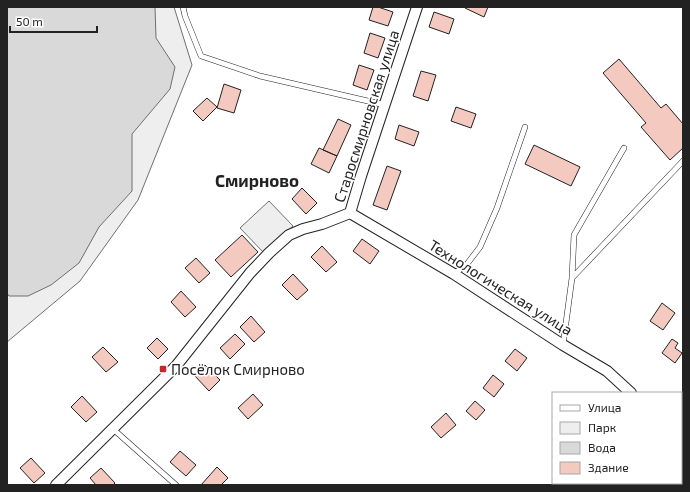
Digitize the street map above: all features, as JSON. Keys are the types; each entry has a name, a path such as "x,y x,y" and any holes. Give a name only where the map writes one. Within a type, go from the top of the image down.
{"street":[{"name":"Старосмирновская улица","path":"56,485 176,366 250,273 270,252 289,235 350,213 417,7"},
{"name":"Технологическая улица","path":"350,213 454,274 563,345 607,371 630,392"}],"lane":[{"path":"184,7 185,16 201,56 260,76 385,105"},
{"path":"454,274 467,264 480,247 497,208 525,127"},
{"path":"563,345 572,278 574,235 624,148"},
{"path":"572,278 683,161"},
{"path":"113,429 176,485"}],"green space":[{"path":"7,7 174,7 192,65 138,200 80,281 7,342"},
{"path":"269,201 293,226 264,253 240,228"}],"water":[{"path":"7,7 155,7 156,38 175,67 170,89 132,134 132,191 99,227 79,263 51,285 28,296 9,296 7,293"}],"building":[{"path":"373,7 378,7 393,12 388,26 369,20"},
{"path":"465,7 488,7 484,17"},
{"path":"434,12 454,19 449,34 429,27"},
{"path":"370,33 385,38 378,58 364,53"},
{"path":"619,59 661,108 666,104 683,124 683,148 670,160 641,127 646,123 603,73"},
{"path":"359,65 374,70 367,90 353,85"},
{"path":"421,71 436,75 428,101 413,96"},
{"path":"224,84 241,90 234,113 217,108"},
{"path":"207,98 217,107 203,121 193,111"},
{"path":"456,107 476,114 471,128 451,121"},
{"path":"338,119 351,125 337,156 323,150"},
{"path":"399,125 419,132 414,146 395,139"},
{"path":"534,145 580,167 571,186 525,164"},
{"path":"319,148 337,156 329,173 311,164"},
{"path":"387,166 401,171 387,210 373,205"},
{"path":"302,188 317,203 306,214 292,199"},
{"path":"242,235 258,252 231,277 215,260"},
{"path":"362,239 379,251 370,264 353,251"},
{"path":"322,246 337,262 326,272 311,257"},
{"path":"196,258 210,273 199,283 185,268"},
{"path":"293,274 308,290 297,300 282,285"},
{"path":"181,291 196,307 185,317 171,302"},
{"path":"662,303 675,313 663,330 650,321"},
{"path":"251,316 265,332 254,342 240,327"},
{"path":"235,334 245,344 230,359 220,348"},
{"path":"157,338 168,349 158,359 147,348"},
{"path":"672,339 678,343 675,348 682,353 675,363 662,353"},
{"path":"103,347 118,362 106,372 92,357"},
{"path":"515,349 527,358 517,371 505,361"},
{"path":"205,365 220,380 209,391 194,375"},
{"path":"493,375 504,384 494,397 483,388"},
{"path":"253,394 263,405 248,419 238,408"},
{"path":"82,396 97,412 86,422 71,407"},
{"path":"475,401 485,410 476,420 466,411"},
{"path":"446,413 456,425 441,438 431,427"},
{"path":"180,451 196,465 186,476 170,462"},
{"path":"31,458 45,473 34,483 20,468"},
{"path":"217,467 228,478 221,485 201,485"},
{"path":"101,468 115,483 113,485 96,485 90,478"}],"place":[{"name":"Посёлок Смирново","path":"163,369"}],"district":[{"name":"Смирново","path":"257,180"}]}
